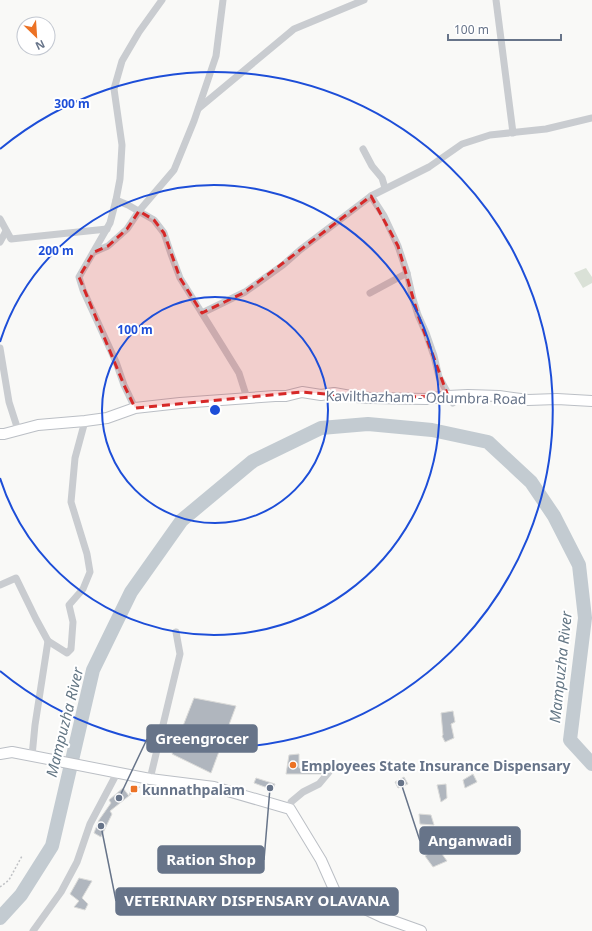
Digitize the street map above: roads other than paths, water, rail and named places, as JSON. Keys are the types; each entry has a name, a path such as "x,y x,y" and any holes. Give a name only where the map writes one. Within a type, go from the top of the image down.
{"main road":[{"name":"Kavilthazham - Odumbra Road","path":"0,434 38,425 85,422 107,418 135,408 180,403 286,396 302,392 321,395 334,393 371,398 451,400 499,396 528,400 557,399 592,401"},
{"path":"0,754 12,752 150,779 214,787 290,809 320,860 337,896 382,917 421,931"}],"street":[{"path":"135,408 83,290 79,277 110,223 116,200 120,179 122,145 114,89 122,61 139,32 162,0"},
{"path":"94,252 108,246 127,229 139,211 174,170 198,109 216,56 223,0"},
{"path":"198,109 294,29 364,0"},
{"path":"496,0 513,133"},
{"path":"202,313 245,292 370,196 430,167 462,144 490,135 546,129 592,118"},
{"path":"363,149 372,166 382,178 385,188"},
{"path":"370,196 384,216 398,246 418,315 434,356 439,377 451,400"},
{"path":"116,200 154,220 164,233 170,254 180,278 238,373 247,398"},
{"path":"0,219 10,239 107,229"},
{"path":"0,242 6,231"},
{"path":"370,293 407,273"},
{"path":"0,348 9,402 18,430"},
{"path":"0,585 16,578 48,641 67,653 71,649 73,622 69,605 83,589 90,572 87,554 71,502 75,458 85,422"},
{"path":"150,779 180,654 176,632"},
{"path":"32,756 35,725 48,641"},
{"path":"290,809 292,802 303,792 319,784 329,772"},
{"path":"32,931 61,892 74,868 90,824 117,773"}],"waterway":[{"name":"Mampuzha River","path":"0,918 21,895 52,846 93,670 131,592 182,520 253,461 321,428 368,424 432,430 488,442 531,482 554,516 579,565 585,618 570,740 592,764"}],"place":[{"name":"Employees State Insurance Dispensary","path":"293,765"},
{"name":"Anganwadi","path":"401,783"},
{"name":"Ration Shop","path":"270,788"},
{"name":"kunnathpalam","path":"134,789"},
{"name":"Greengrocer","path":"119,798"},
{"name":"VETERINARY DISPENSARY OLAVANA","path":"101,826"}]}
